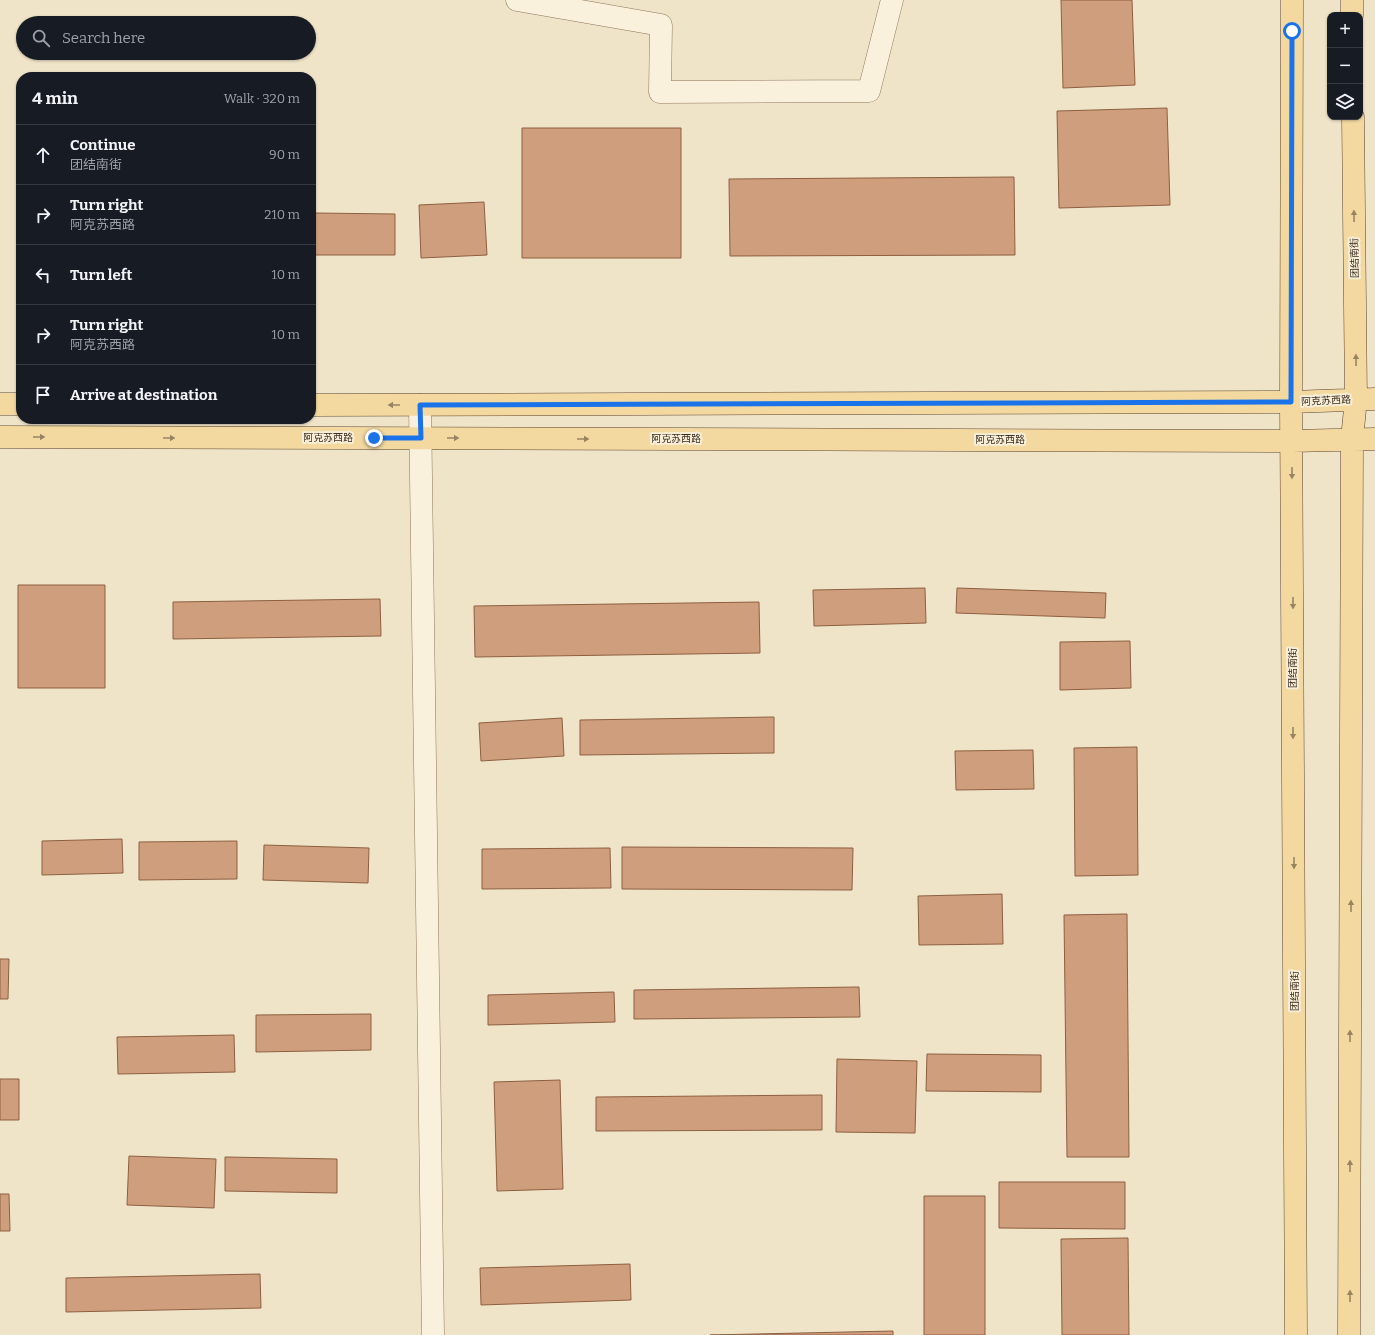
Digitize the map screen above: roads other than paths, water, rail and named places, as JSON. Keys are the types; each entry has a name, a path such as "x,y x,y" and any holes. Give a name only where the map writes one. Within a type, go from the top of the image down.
{"main road":[{"name":"团结南街","path":"1292,0 1291,402 1296,1335"},
{"path":"1352,0 1352,12"},
{"name":"团结南街","path":"1349,1335 1352,439 1366,399 1353,120"},
{"name":"阿克苏西路","path":"316,405 1291,402 1366,399"},
{"path":"0,404 16,404"},
{"name":"阿克苏西路","path":"0,437 1292,441 1375,439"}],"street":[{"path":"517,0 661,25 660,92 869,91 892,0"},
{"path":"420,405 433,1335"}]}
